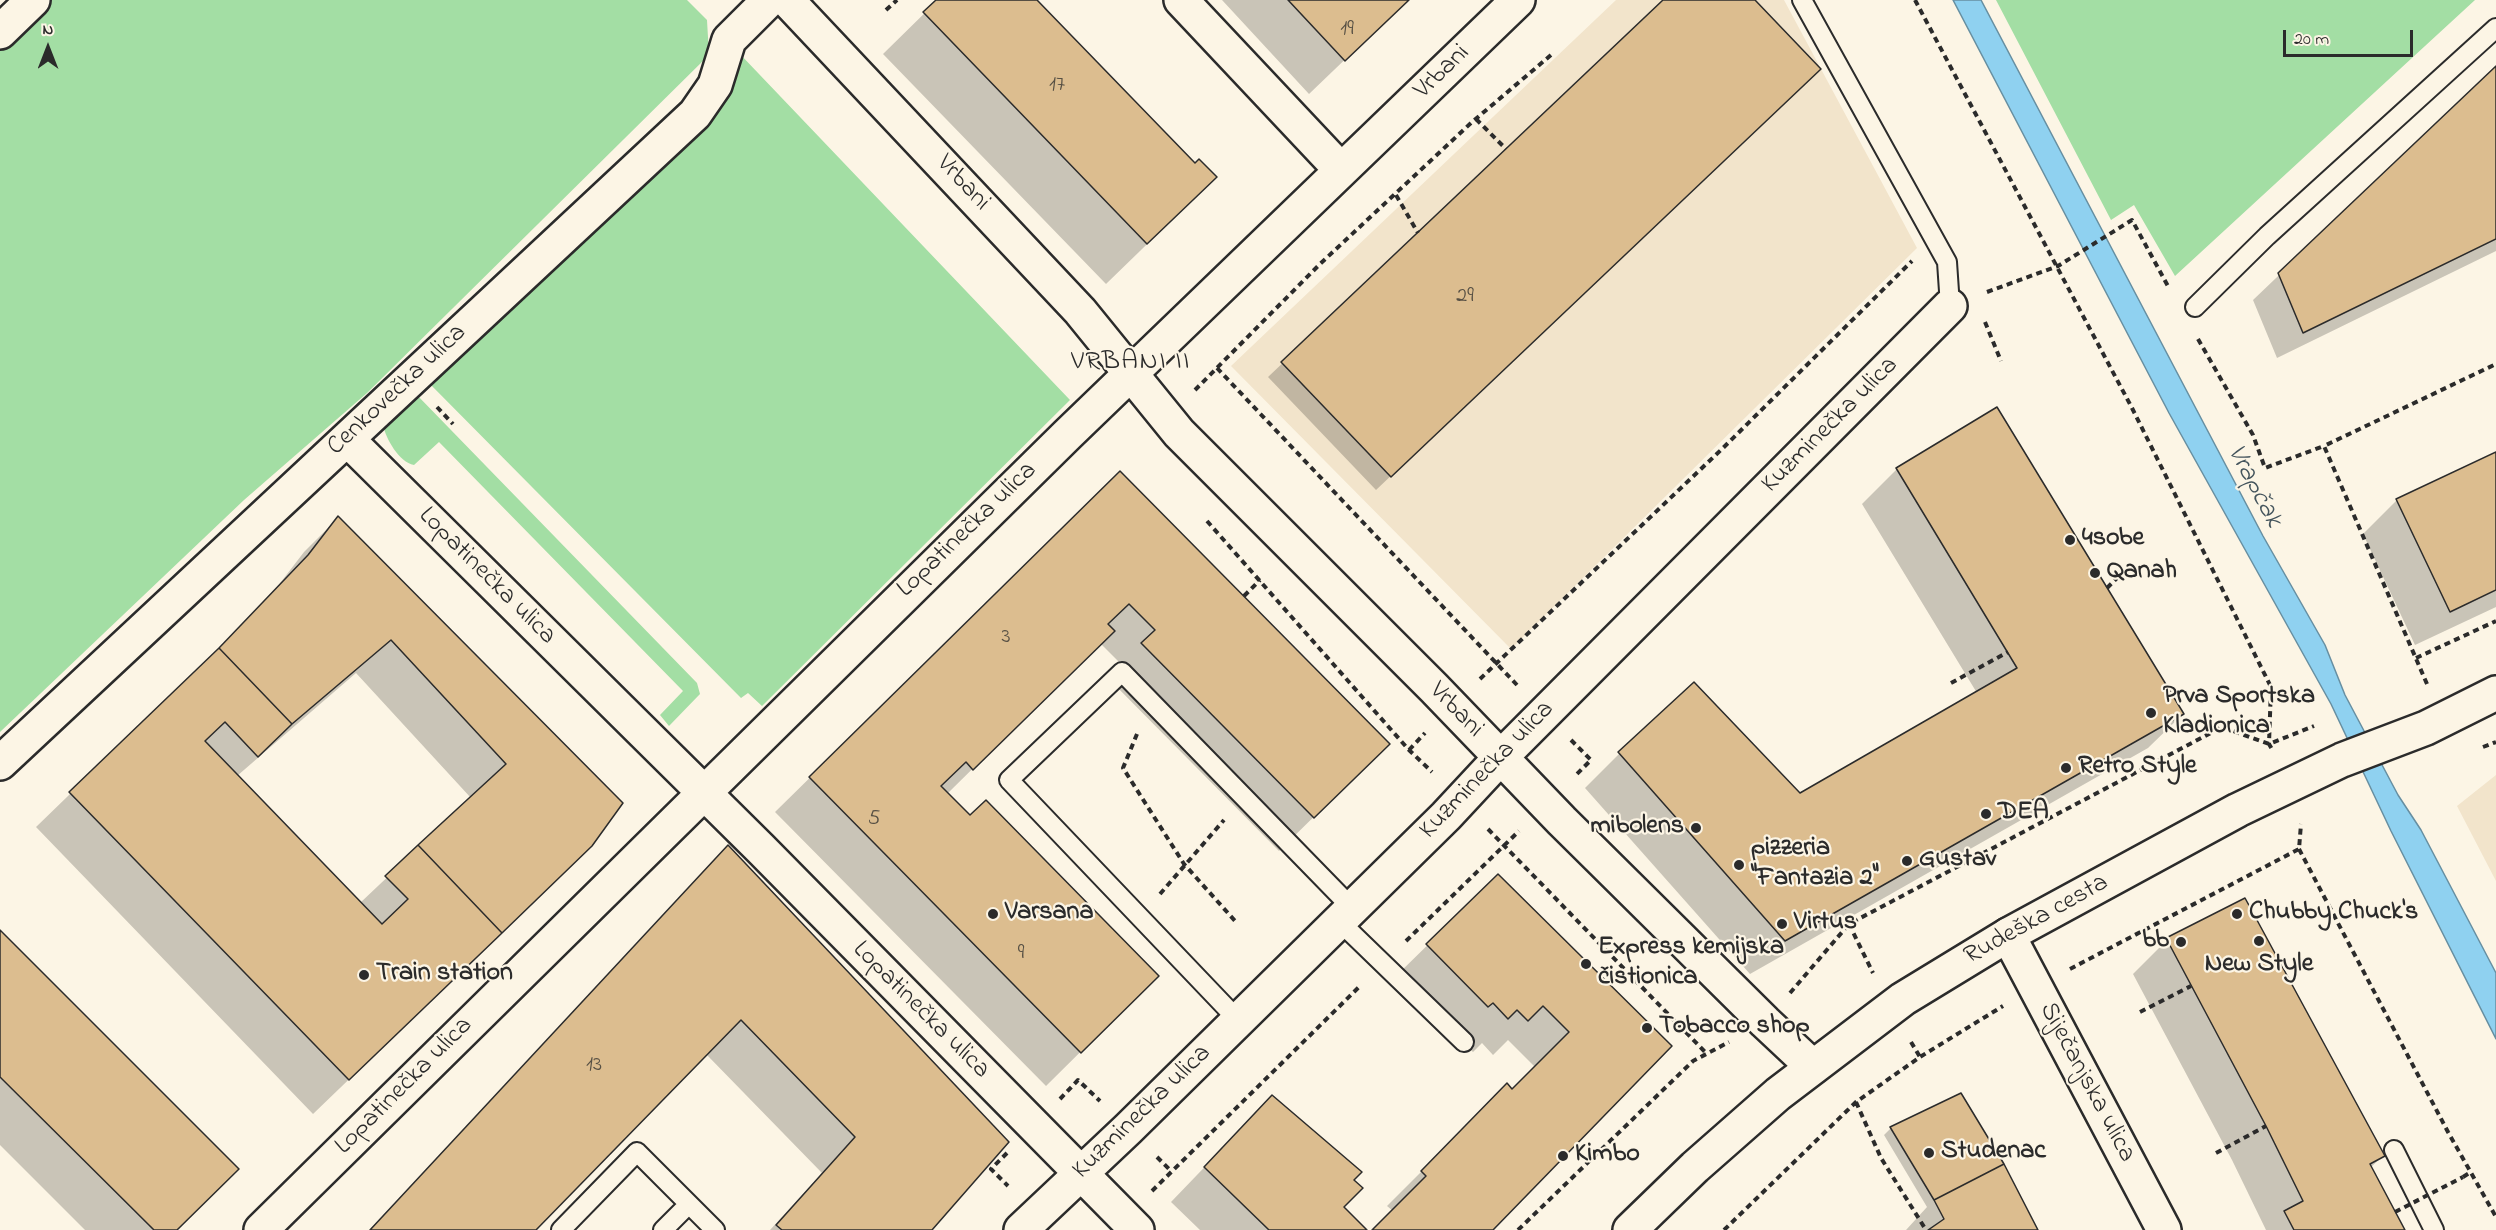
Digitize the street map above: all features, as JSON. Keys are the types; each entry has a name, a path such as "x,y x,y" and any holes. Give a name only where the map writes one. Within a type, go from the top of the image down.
{"street":[{"path":"0,32 33,0"},
{"name":"Cenkovečka ulica","path":"0,763 695,114 715,85 729,40 769,0"},
{"name":"Vrbani","path":"787,0 1080,311 1167,418 1500,758 1813,1067"},
{"path":"1181,0 1341,170"},
{"name":"Vrbani","path":"1131,372 1518,0"},
{"name":"Kuzminečka ulica","path":"1021,1230 1460,801 1500,758 1950,306"},
{"name":"Lopatinečka ulica","path":"261,1230 1131,372"},
{"name":"Lopatinečka ulica","path":"346,439 703,792 1137,1230"},
{"name":"Rudeška cesta","path":"1630,1230 1695,1167 1778,1094 1890,1008 2008,935 2238,810 2342,760 2434,723 2496,693"},
{"name":"Siječanjska ulica","path":"2008,935 2164,1230"}],"lane":[{"path":"1802,0 1947,262 1950,306"},
{"path":"2195,307 2267,236 2496,27"},
{"path":"1238,1020 1009,780 1122,672 1245,798 1345,914 1464,1042"},
{"path":"2394,1150 2434,1230"},
{"path":"569,1227 637,1152 715,1230"},
{"path":"663,1230 689,1204"}],"path":[{"path":"886,10 897,0"},
{"path":"1915,0 2132,408 2271,687 2269,744"},
{"path":"1167,418 1320,264 1476,119 1551,56"},
{"path":"1476,119 1506,149"},
{"path":"1396,195 1418,233"},
{"path":"1950,306 2058,266 2086,251 2132,219 2173,295"},
{"path":"1216,368 1496,663 1724,448 1934,238"},
{"path":"2196,336 2253,435 2265,468 2324,446 2496,364"},
{"path":"2324,446 2416,658 2434,723"},
{"path":"1204,518 1409,750 1707,1053"},
{"path":"2108,588 2118,578"},
{"path":"1244,596 1260,580"},
{"path":"2416,658 2496,621"},
{"path":"1951,683 2007,652"},
{"path":"1151,702 1123,768 1184,864 1236,922"},
{"path":"1518,1230 1693,1061 1765,1022 1850,924 2222,727 2269,744 2318,725"},
{"path":"1140,919 1184,864 1245,798"},
{"path":"2299,849 2496,1217"},
{"path":"2140,1012 2191,986"},
{"path":"1856,1102 1881,1158 1926,1230"},
{"path":"2216,1153 2266,1126"},
{"path":"2395,1212 2471,1172"}],"shaded area":[{"path":"1616,0 1784,0 1917,248 1511,649 1231,366"},
{"path":"2496,775 2496,881 2457,806"}],"green space":[{"path":"52,0 687,0 707,20 709,55 367,393 244,500 0,732 0,51"},
{"path":"1996,0 2475,0 2175,276 2134,205 2111,220"},
{"path":"738,52 1070,400 762,706 748,693 741,698 427,381"},
{"path":"415,393 697,683 700,694 669,726 660,715 683,691 439,442 414,465 398,455 383,425"}],"water":[{"path":"1953,0 1981,0 2263,536 2325,645 2345,695 2398,795 2421,830 2496,973 2496,1039 2391,831 2331,704 2169,413"}],"building":[{"path":"936,0 1037,0 1195,163 1199,159 1217,177 1147,244 923,12"},
{"path":"1288,0 1409,0 1345,61"},
{"path":"1663,0 1755,0 1821,69 1391,477 1281,362"},
{"path":"2496,66 2496,239 2303,333 2278,273"},
{"path":"1997,407 2184,714 1785,941 1618,752 1694,682 1800,793 2017,668 1896,468"},
{"path":"2496,452 2496,590 2450,612 2396,499"},
{"path":"1120,471 1390,744 1314,818 1141,643 1155,630 1129,604 1108,624 1115,631 973,770 966,762 941,786 970,815 986,800 1159,976 1081,1053 809,777"},
{"path":"338,516 623,803 592,846 502,933 418,845 506,764 391,640 292,724 219,648 308,555"},
{"path":"219,648 292,724 258,757 225,722 205,741 382,924 408,899 385,876 418,845 502,933 349,1080 69,792"},
{"path":"728,845 1009,1142 932,1230 782,1230 776,1225 855,1137 741,1020 536,1230 370,1230"},
{"path":"1498,874 1672,1046 1493,1230 1372,1230 1426,1176 1421,1171 1507,1083 1512,1089 1569,1032 1543,1006 1528,1021 1517,1010 1508,1019 1493,1003 1488,1007 1426,944"},
{"path":"2245,898 2385,1156 2370,1164 2405,1230 2294,1230 2284,1211 2303,1201 2266,1126 2166,938"},
{"path":"0,930 239,1169 177,1230 154,1230 0,1077"},
{"path":"1961,1093 2004,1164 1934,1200 1890,1127"},
{"path":"1272,1095 1362,1172 1354,1180 1363,1188 1344,1207 1367,1230 1269,1230 1204,1167"},
{"path":"2004,1164 2038,1230 1928,1230 1944,1219 1934,1200"}],"place":[{"name":"4sobe","path":"2070,540"},
{"name":"Qanah","path":"2095,573"},
{"name":"Prva Sportska Kladionica","path":"2151,713"},
{"name":"Retro Style","path":"2066,768"},
{"name":"DEA","path":"1986,814"},
{"name":"mibolens","path":"1696,828"},
{"name":"Gustav","path":"1907,861"},
{"name":"pizzeria \"Fantazia 2\"","path":"1739,865"},
{"name":"Varsana","path":"993,914"},
{"name":"Chubby Chuck's","path":"2237,914"},
{"name":"Virtus","path":"1782,924"},
{"name":"New Style","path":"2259,941"},
{"name":"bb","path":"2181,942"},
{"name":"Express kemijska čistionica","path":"1586,964"},
{"name":"Train station","path":"364,975"},
{"name":"Tobacco shop","path":"1647,1028"},
{"name":"Studenac","path":"1929,1153"},
{"name":"Kimbo","path":"1563,1156"}],"district":[{"name":"VRBANI II","path":"1131,364"}],"water label":[{"name":"Vrapčak","path":"2253,487"}]}
